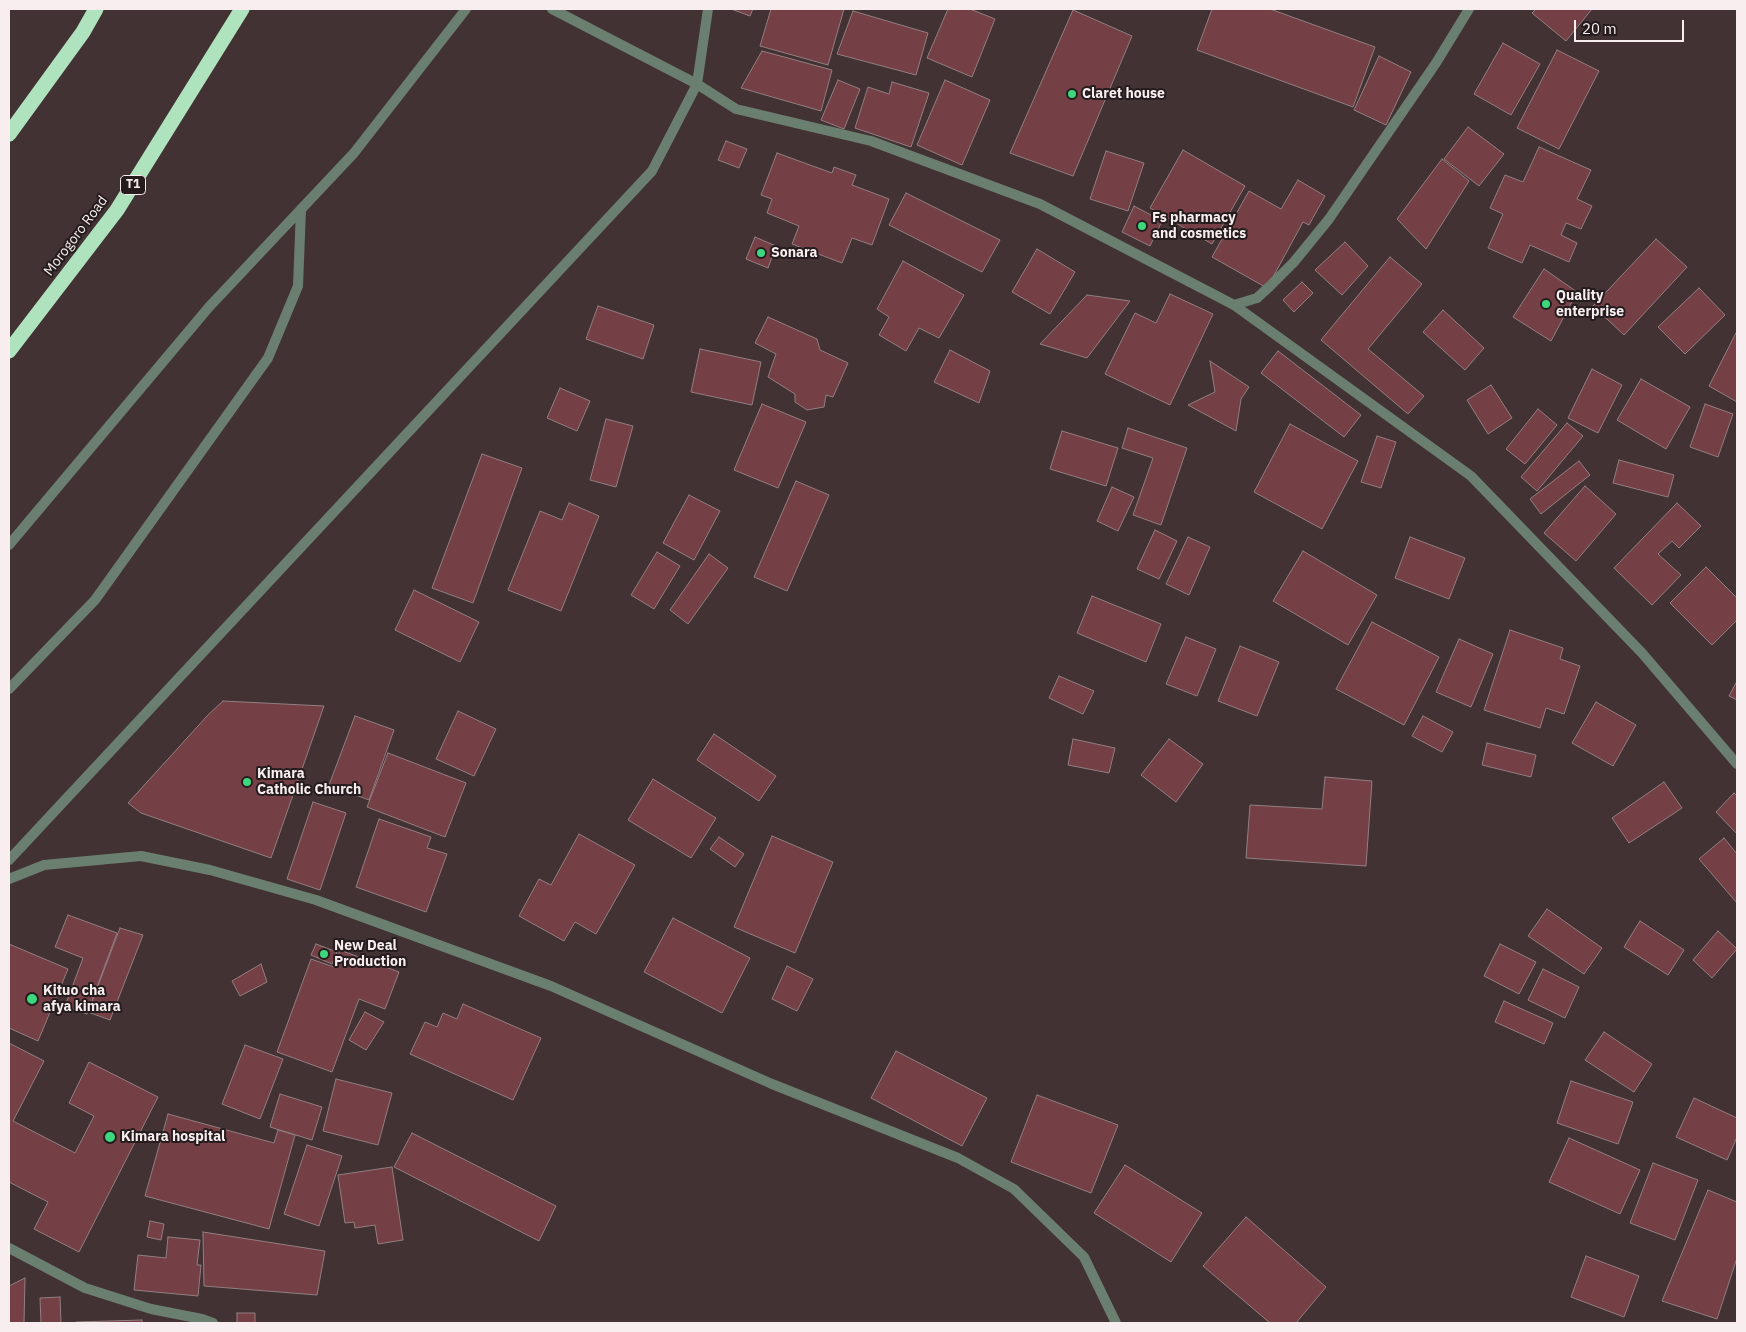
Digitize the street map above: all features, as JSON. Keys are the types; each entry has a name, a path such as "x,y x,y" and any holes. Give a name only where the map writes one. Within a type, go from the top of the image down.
{"highway":[{"path":"9,134 83,32 96,9"},
{"name":"Morogoro Road","path":"9,351 117,210 242,9"}],"street":[{"path":"9,545 209,307 354,153 466,9"},
{"path":"552,9 697,84 736,109 871,141 1040,204 1234,305 1470,476 1642,653 1737,764"},
{"path":"9,860 652,171 697,84 708,9"},
{"path":"1234,305 1257,298 1294,262 1329,219 1436,63 1469,9"},
{"path":"9,689 95,600 268,358 298,286 301,209"},
{"path":"9,879 44,865 140,856 210,870 316,900 551,986 772,1084 958,1158 1014,1189 1084,1257 1116,1323"},
{"path":"9,1248 85,1288 151,1309 213,1323"}],"building":[{"path":"731,9 753,9 750,16"},
{"path":"771,9 844,9 828,65 760,46"},
{"path":"948,9 970,9 995,19 972,77 927,58"},
{"path":"1212,9 1270,9 1375,47 1353,107 1197,50"},
{"path":"1536,9 1592,9 1566,41 1532,13"},
{"name":"Claret house","path":"1073,10 1132,36 1073,176 1010,153"},
{"path":"853,11 928,33 916,75 837,54"},
{"path":"1503,43 1540,64 1511,115 1474,94"},
{"path":"1557,50 1599,71 1559,149 1517,128"},
{"path":"762,51 832,70 821,111 741,88"},
{"path":"1379,56 1411,72 1386,125 1354,110"},
{"path":"838,80 860,89 844,129 821,120"},
{"path":"945,80 990,100 962,165 917,145"},
{"path":"892,82 929,93 911,147 855,128 868,87 889,94"},
{"path":"1468,127 1504,154 1479,186 1444,159"},
{"path":"726,141 747,149 739,168 718,160"},
{"path":"1539,147 1591,170 1577,199 1592,206 1581,229 1566,223 1561,235 1577,243 1569,262 1530,245 1522,263 1488,248 1503,214 1490,208 1505,175 1523,182"},
{"path":"1183,150 1245,186 1212,244 1150,208"},
{"path":"1106,151 1144,163 1128,211 1090,199"},
{"path":"777,153 832,173 834,167 856,175 852,185 889,199 872,245 852,238 842,263 792,244 799,226 767,213 772,199 761,195"},
{"path":"1442,159 1469,181 1426,249 1397,219"},
{"path":"1298,180 1325,196 1309,225 1303,222 1267,288 1212,257 1249,191 1281,209"},
{"path":"906,193 1000,240 982,272 889,225"},
{"name":"Fs pharmacy and cosmetics","path":"1134,206 1162,221 1150,246 1122,232"},
{"name":"Sonara","path":"755,237 776,246 768,268 746,259"},
{"path":"1656,239 1687,267 1624,335 1593,306"},
{"path":"1345,242 1368,266 1342,295 1315,270"},
{"path":"1037,249 1075,272 1050,314 1012,292"},
{"path":"1390,257 1422,284 1368,349 1424,396 1408,414 1321,340"},
{"path":"903,261 964,295 939,338 919,328 906,351 879,335 889,317 877,309"},
{"name":"Quality enterprise","path":"1544,269 1577,292 1551,341 1513,317"},
{"path":"1302,282 1313,293 1294,312 1283,300"},
{"path":"1699,288 1725,315 1685,354 1658,327"},
{"path":"1170,294 1213,314 1170,405 1105,374 1135,313 1156,323"},
{"path":"1087,295 1130,301 1087,358 1040,344"},
{"path":"598,306 654,325 643,359 586,339"},
{"path":"1443,310 1484,348 1465,370 1423,332"},
{"path":"768,317 817,339 820,350 848,363 833,397 826,395 824,407 807,410 795,402 795,394 768,377 776,354 755,343"},
{"path":"1737,331 1737,402 1709,386"},
{"path":"700,349 761,362 752,405 691,392"},
{"path":"950,350 990,371 979,403 934,382"},
{"path":"1278,351 1361,415 1344,437 1261,373"},
{"path":"1210,361 1249,387 1241,399 1236,431 1188,405 1215,392"},
{"path":"1592,369 1622,385 1598,433 1568,418"},
{"path":"1641,379 1690,407 1666,449 1617,420"},
{"path":"1491,385 1512,418 1488,434 1467,400"},
{"path":"560,388 590,401 577,431 547,418"},
{"path":"762,404 806,422 778,488 734,470"},
{"path":"1705,404 1733,414 1718,457 1690,447"},
{"path":"1538,409 1557,425 1525,464 1506,449"},
{"path":"606,419 633,426 616,487 590,480"},
{"path":"1567,423 1583,436 1537,491 1521,477"},
{"path":"1290,424 1358,461 1322,529 1254,492"},
{"path":"1128,428 1187,448 1161,525 1133,515 1153,458 1122,448"},
{"path":"1062,431 1118,448 1106,486 1050,469"},
{"path":"1377,436 1396,442 1381,488 1361,482"},
{"path":"482,454 522,468 473,603 432,588"},
{"path":"1619,460 1674,475 1668,497 1613,483"},
{"path":"1579,461 1590,475 1541,514 1530,499"},
{"path":"796,481 829,495 787,591 754,577"},
{"path":"1585,486 1616,514 1576,561 1544,533"},
{"path":"1112,487 1134,497 1118,531 1097,521"},
{"path":"689,495 720,511 694,560 663,543"},
{"path":"569,503 599,516 561,611 508,590 540,511 562,520"},
{"path":"1677,503 1701,526 1679,548 1672,541 1658,554 1681,575 1652,605 1614,568"},
{"path":"1155,530 1177,541 1159,579 1137,569"},
{"path":"1188,537 1210,547 1189,595 1166,584"},
{"path":"1410,537 1465,558 1449,599 1395,578"},
{"path":"1303,551 1377,595 1348,645 1273,601"},
{"path":"657,552 680,566 654,609 631,595"},
{"path":"709,554 728,568 688,624 670,610"},
{"path":"1706,567 1737,598 1737,620 1712,645 1670,603"},
{"path":"414,590 479,622 460,662 395,630"},
{"path":"1092,596 1161,624 1146,662 1077,633"},
{"path":"1372,622 1439,657 1404,725 1336,689"},
{"path":"1510,630 1563,648 1560,659 1580,666 1564,714 1546,708 1540,728 1484,710"},
{"path":"1186,637 1216,649 1197,696 1166,684"},
{"path":"1459,639 1493,654 1471,707 1436,692"},
{"path":"1240,646 1279,662 1257,716 1218,701"},
{"path":"1059,676 1094,691 1083,714 1049,698"},
{"path":"1737,681 1737,700 1729,696"},
{"path":"223,701 324,706 271,858 141,813 128,803"},
{"path":"1596,702 1636,725 1613,766 1572,743"},
{"path":"458,711 496,729 474,776 436,759"},
{"path":"355,716 394,730 369,800 329,785"},
{"path":"1423,716 1453,732 1442,752 1412,736"},
{"path":"714,734 776,776 759,801 697,760"},
{"path":"1073,739 1115,748 1109,773 1068,765"},
{"path":"1169,739 1203,764 1176,802 1141,775"},
{"path":"1487,743 1536,755 1531,777 1482,765"},
{"path":"388,753 466,783 445,837 367,807"},
{"path":"1325,777 1372,781 1366,866 1246,858 1250,805 1322,809"},
{"path":"653,779 716,818 691,858 628,820"},
{"path":"1664,782 1682,808 1629,843 1612,818"},
{"path":"1734,793 1737,796 1737,834 1716,812"},
{"path":"313,802 346,813 320,890 287,879"},
{"path":"379,819 431,837 427,848 447,854 426,912 356,887"},
{"path":"579,834 635,865 596,934 575,922 564,941 519,916 539,879 551,885"},
{"path":"772,836 833,862 795,953 734,927"},
{"path":"719,837 744,854 735,867 710,849"},
{"path":"1724,838 1737,854 1737,903 1699,859"},
{"path":"1547,909 1602,948 1584,974 1528,936"},
{"path":"68,915 117,933 87,1014 65,1006 83,958 55,947"},
{"path":"673,918 750,958 722,1013 644,972"},
{"path":"1640,921 1684,950 1668,975 1624,947"},
{"path":"120,928 143,935 110,1020 88,1012"},
{"path":"1718,931 1737,949 1712,978 1693,960"},
{"name":"Kituo cha afya kimara","path":"9,944 68,969 38,1041 9,1028"},
{"name":"New Deal Production","path":"316,944 337,952 332,964 311,955"},
{"path":"1500,944 1536,962 1519,994 1484,976"},
{"path":"340,950 399,972 385,1009 359,999 332,1072 277,1052 311,959 334,967"},
{"path":"261,964 267,982 240,996 232,981"},
{"path":"787,966 813,979 797,1011 772,999"},
{"path":"1543,969 1579,987 1565,1018 1528,1000"},
{"path":"1504,1001 1553,1023 1544,1044 1495,1022"},
{"path":"463,1004 541,1038 513,1100 410,1054 425,1022 437,1027 443,1013 457,1019"},
{"path":"365,1012 384,1022 366,1050 349,1040"},
{"path":"1604,1032 1652,1064 1634,1092 1585,1060"},
{"name":"Kimara hospital","path":"9,1043 44,1061 13,1121 75,1153 94,1116 69,1103 89,1062 158,1097 79,1252 34,1229 48,1202 9,1182"},
{"path":"245,1045 283,1059 260,1119 222,1104"},
{"path":"896,1051 987,1098 962,1146 871,1098"},
{"path":"336,1079 392,1093 378,1145 323,1131"},
{"path":"1571,1081 1633,1102 1618,1144 1557,1123"},
{"path":"280,1094 322,1107 312,1140 270,1127"},
{"path":"1037,1095 1118,1125 1091,1193 1011,1162"},
{"path":"1694,1098 1737,1118 1737,1137 1727,1160 1676,1137"},
{"path":"168,1114 274,1143 278,1130 295,1135 269,1229 145,1196"},
{"path":"412,1133 556,1206 539,1241 394,1167"},
{"path":"1569,1138 1640,1170 1620,1214 1549,1182"},
{"path":"307,1145 342,1156 319,1226 284,1214"},
{"path":"1653,1163 1698,1180 1675,1240 1630,1223"},
{"path":"1125,1165 1202,1213 1171,1262 1094,1213"},
{"path":"392,1167 403,1240 378,1244 375,1225 355,1228 354,1222 345,1223 338,1175"},
{"path":"1708,1190 1737,1202 1737,1258 1717,1319 1662,1301"},
{"path":"1246,1217 1326,1287 1296,1323 1270,1323 1203,1266"},
{"path":"150,1221 164,1224 161,1240 147,1237"},
{"path":"203,1232 325,1251 317,1295 204,1286"},
{"path":"168,1237 200,1240 197,1265 201,1265 198,1296 134,1290 138,1255 166,1258"},
{"path":"1586,1256 1639,1276 1624,1317 1571,1297"},
{"path":"25,1278 24,1323 9,1323 9,1286"},
{"path":"60,1297 61,1323 41,1323 40,1298"},
{"path":"237,1313 255,1313 255,1323 237,1323"},
{"path":"142,1320 142,1323 76,1323 76,1322"}],"place":[{"name":"Claret house","path":"1072,94"},
{"name":"Fs pharmacy and cosmetics","path":"1142,226"},
{"name":"Sonara","path":"761,253"},
{"name":"Quality enterprise","path":"1546,304"},
{"name":"Kimara Catholic Church","path":"247,782"},
{"name":"New Deal Production","path":"324,954"},
{"name":"Kituo cha afya kimara","path":"32,999"},
{"name":"Kimara hospital","path":"110,1137"}]}
